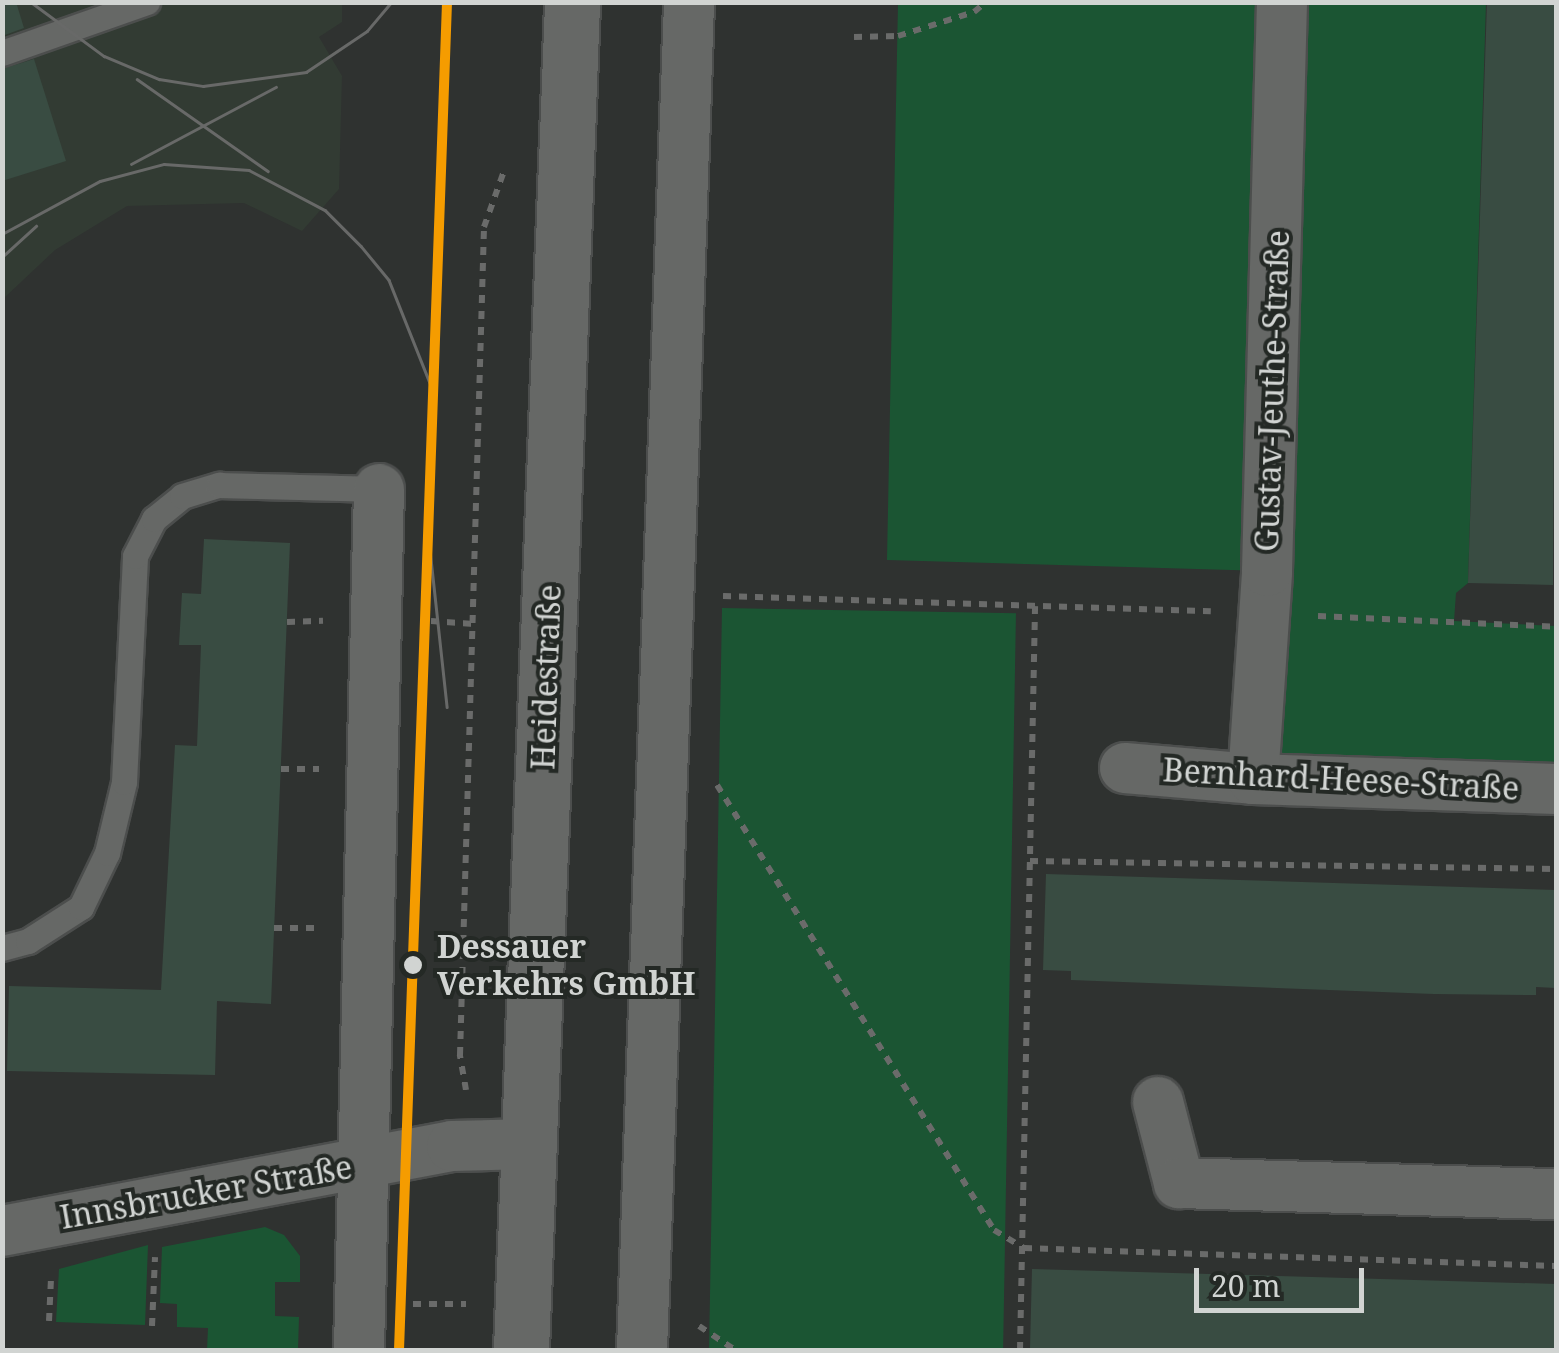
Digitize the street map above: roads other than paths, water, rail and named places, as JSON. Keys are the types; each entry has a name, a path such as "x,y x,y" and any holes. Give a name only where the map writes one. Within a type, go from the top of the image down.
{"street":[{"name":"Heidestraße","path":"521,1350 502,1144 572,2"},
{"path":"642,1350 690,2"},
{"name":"Gustav-Jeuthe-Straße","path":"1253,779 1264,612 1282,2"},
{"path":"358,1350 379,489"},
{"name":"Bernhard-Heese-Straße","path":"1125,768 1253,779 1556,788"},
{"path":"1158,1102 1179,1183 1556,1194"},
{"name":"Innsbrucker Straße","path":"2,1230 364,1163 502,1144"}],"lane":[{"path":"2,53 147,2"},
{"path":"2,948 28,941 81,906 106,853 124,782 135,556 154,519 182,496 219,485 379,489"}],"tram line":[{"path":"31,2 104,56 159,79 203,86 306,72 367,31 391,2"},
{"path":"137,79 268,171"},
{"path":"131,164 276,87"},
{"path":"2,234 100,181 164,164 249,170 325,210 361,246 389,280 432,388"},
{"path":"2,257 36,226"},
{"path":"428,531 447,707"}],"place":[{"name":"Dessauer Verkehrs GmbH","path":"413,965"}]}
